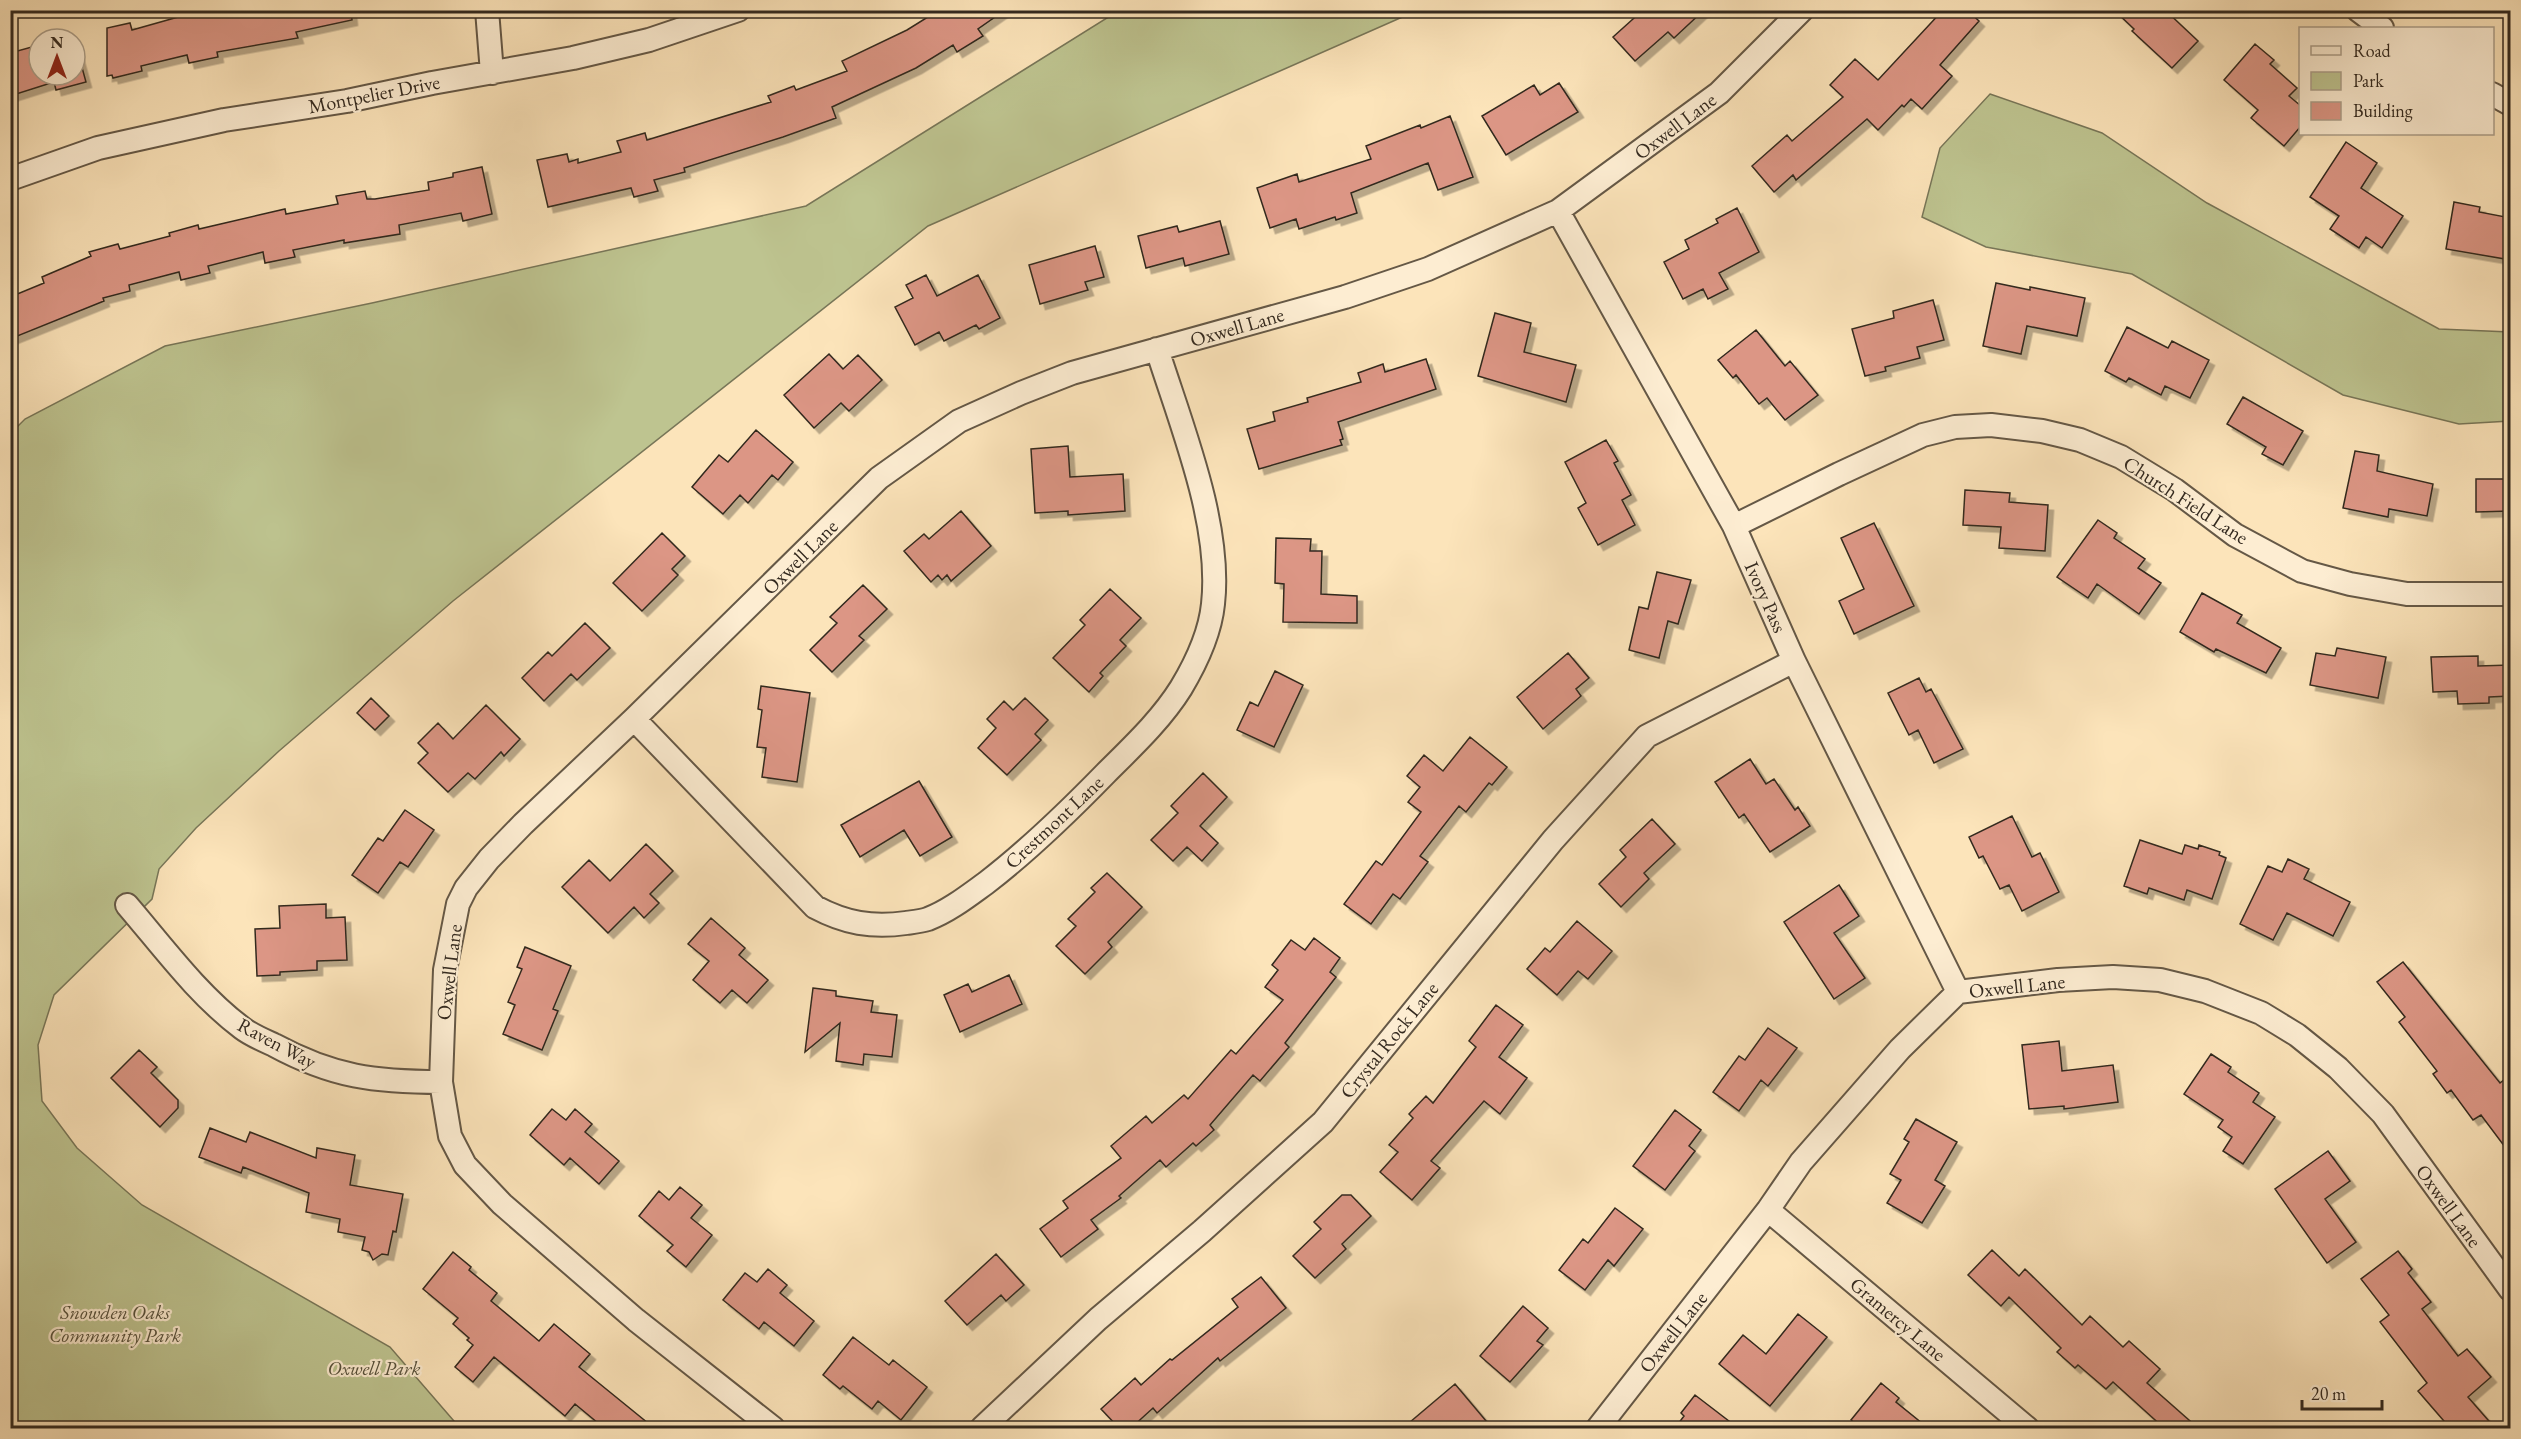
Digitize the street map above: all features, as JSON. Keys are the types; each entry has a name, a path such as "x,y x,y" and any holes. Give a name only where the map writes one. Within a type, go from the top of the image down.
{"street":[{"path":"487,10 492,73"},
{"name":"Montpelier Drive","path":"10,179 98,148 224,120 346,101 573,58 649,40 738,10"},
{"name":"Oxwell Lane","path":"773,1428 636,1320 502,1204 465,1165 450,1136 441,1082 445,970 458,904 466,888 489,859 523,824 634,719 879,478 959,421 1072,373 1345,297 1428,269 1558,211 1719,93 1802,10"},
{"path":"2358,10 2381,27"},
{"path":"2494,95 2511,104"},
{"name":"Ivory Pass","path":"1558,211 1734,526 1794,661 1958,992"},
{"name":"Crestmont Lane","path":"634,719 815,906 850,923 893,925 928,919 965,899 1002,870 1065,814 1138,741 1180,690 1201,650 1213,606 1214,575 1209,530 1195,466 1157,349"},
{"name":"Church Field Lane","path":"1734,526 1923,435 1955,427 1991,425 2042,431 2080,440 2121,457 2175,490 2235,534 2302,571 2350,584 2407,594 2511,594"},
{"name":"Crystal Rock Lane","path":"982,1428 1098,1319 1202,1231 1323,1122 1553,840 1647,736 1794,661"},
{"name":"Raven Way","path":"127,905 203,992 243,1029 311,1063 359,1078 401,1082 441,1082"},
{"name":"Oxwell Lane","path":"1598,1428 1768,1210 1801,1162 1900,1049 1958,992 2058,980 2113,977 2160,980 2205,991 2261,1013 2297,1035 2338,1068 2383,1114 2511,1289"},
{"name":"Gramercy Lane","path":"1768,1210 2027,1428"}],"green space":[{"path":"1118,11 1416,11 928,226 453,601 279,751 196,828 159,869 152,899 54,995 38,1045 42,1101 77,1148 142,1205 390,1347 460,1428 11,1428 11,433 25,419 165,346 372,303 806,206"},
{"path":"1990,94 2102,133 2207,203 2439,329 2510,332 2510,421 2459,424 2343,395 2132,274 1986,247 1922,217 1940,148"}],"building":[{"path":"209,10 210,16 237,10 351,10 352,20 296,32 298,38 217,52 218,57 189,63 187,55 141,66 142,71 113,78 112,75 107,76 107,28 130,23 132,30"},
{"path":"939,10 1005,10 978,29 983,36 957,52 953,45 916,68 832,107 836,118 684,168 685,172 654,180 658,191 634,197 631,188 548,207 537,160 567,154 569,162 578,159 578,163 621,152 617,141 645,133 647,140 771,102 768,96 794,86 796,90 847,71 842,61 907,30"},
{"path":"1643,10 1704,10 1674,38 1668,32 1635,61 1613,37"},
{"path":"1943,10 1967,10 1979,21 1940,65 1952,76 1922,109 1911,99 1878,130 1867,119 1796,180 1793,175 1774,192 1752,166 1787,135 1792,141 1843,97 1830,85 1855,59 1878,80"},
{"path":"2114,10 2165,10 2198,41 2172,68 2132,31 2134,29"},
{"path":"2255,44 2274,60 2270,64 2297,88 2289,96 2299,104 2299,128 2284,146 2251,118 2258,110 2224,80"},
{"path":"27,48 27,87 38,87 10,96 10,53"},
{"path":"1559,83 1578,112 1506,155 1482,116 1534,85 1540,95"},
{"path":"1450,116 1473,177 1438,190 1428,163 1351,193 1357,213 1336,220 1335,217 1299,229 1296,219 1270,228 1257,188 1297,174 1299,182 1371,159 1366,146"},
{"path":"2346,142 2377,163 2361,188 2403,216 2382,248 2366,237 2359,248 2330,229 2339,216 2310,197"},
{"path":"482,167 492,214 463,221 461,213 399,225 400,234 344,243 344,240 293,250 295,257 265,263 263,252 208,266 210,273 181,280 179,272 129,285 130,291 103,298 104,301 10,339 10,297 44,283 42,277 91,256 89,252 118,244 120,249 170,236 169,233 198,225 199,229 285,209 286,214 338,204 336,196 365,191 367,199 375,199 429,190 428,182 453,177 453,173"},
{"path":"2454,202 2480,207 2479,212 2511,218 2511,260 2446,249"},
{"path":"1737,208 1759,252 1719,273 1728,289 1708,299 1703,289 1683,299 1664,262 1689,249 1685,240 1718,223 1716,219"},
{"path":"1220,221 1229,254 1185,266 1183,258 1146,268 1138,236 1177,226 1179,232"},
{"path":"1095,246 1104,277 1085,282 1088,290 1040,304 1029,265"},
{"path":"926,275 937,296 978,275 1000,318 979,329 976,325 944,341 939,332 915,345 895,307 913,298 906,285"},
{"path":"1996,283 2085,298 2077,336 2027,326 2021,354 1983,346"},
{"path":"1933,300 1944,340 1917,347 1920,358 1885,367 1886,371 1865,376 1852,329 1894,318 1893,311"},
{"path":"1495,313 1531,323 1524,352 1576,365 1566,402 1478,376"},
{"path":"2127,327 2168,348 2172,341 2209,360 2190,398 2165,386 2161,395 2129,378 2126,382 2105,371"},
{"path":"1756,330 1785,366 1790,361 1818,395 1785,420 1767,398 1759,404 1736,375 1733,378 1718,360"},
{"path":"829,354 843,369 858,355 882,380 849,411 841,403 814,428 784,395"},
{"path":"1426,359 1436,389 1338,422 1343,439 1340,440 1342,445 1259,469 1247,429 1275,421 1273,412 1308,402 1307,398 1361,382 1358,373 1383,364 1385,372"},
{"path":"2243,397 2303,431 2283,465 2262,454 2266,447 2227,424"},
{"path":"756,430 793,462 778,480 772,475 748,503 740,495 723,514 692,487 719,455 728,462"},
{"path":"1606,440 1618,461 1614,463 1631,495 1622,500 1635,525 1598,545 1578,508 1586,503 1565,462"},
{"path":"1068,446 1070,477 1123,474 1125,511 1068,515 1068,511 1035,513 1031,449"},
{"path":"2355,451 2379,455 2377,471 2433,484 2427,516 2389,509 2388,517 2343,508"},
{"path":"2476,479 2511,479 2511,511 2476,512"},
{"path":"1965,490 2010,493 2009,502 2048,505 2045,551 1999,548 2001,527 1963,525"},
{"path":"961,511 991,546 951,581 947,575 942,580 938,575 931,582 904,551 924,534 929,539"},
{"path":"2098,520 2117,533 2114,538 2145,559 2138,568 2161,583 2139,614 2097,584 2088,598 2057,577"},
{"path":"1874,523 1914,606 1854,634 1839,601 1864,589 1841,538"},
{"path":"662,533 685,556 672,569 678,575 642,611 613,583"},
{"path":"1276,538 1311,539 1310,551 1322,551 1321,594 1357,596 1357,623 1283,622 1284,584 1275,583"},
{"path":"1657,572 1691,580 1678,624 1668,621 1659,658 1629,650 1639,607 1648,609"},
{"path":"863,585 887,609 859,636 864,640 832,672 810,650 837,623 830,617"},
{"path":"1110,589 1141,618 1120,640 1126,646 1100,673 1103,676 1089,692 1053,658 1085,625 1080,620"},
{"path":"2202,593 2242,615 2237,623 2281,648 2266,673 2216,649 2214,652 2180,632"},
{"path":"585,623 610,648 577,680 571,674 544,701 522,678 548,652 552,656"},
{"path":"2337,648 2386,657 2378,698 2310,685 2316,653 2335,656"},
{"path":"1568,653 1589,678 1576,689 1581,696 1543,729 1517,697"},
{"path":"2478,656 2478,666 2511,665 2511,696 2489,697 2489,703 2458,704 2457,691 2433,692 2431,657"},
{"path":"1275,671 1303,685 1274,747 1237,730 1250,702 1258,706"},
{"path":"1919,678 1926,692 1931,689 1963,749 1934,763 1918,730 1909,735 1888,693"},
{"path":"761,686 810,693 797,782 762,777 766,748 757,747 762,710 758,709"},
{"path":"371,698 389,716 375,730 357,713"},
{"path":"1025,698 1048,720 1035,734 1041,740 1007,775 978,748 996,728 987,719 1004,701 1013,710"},
{"path":"486,705 520,739 504,756 501,752 475,779 468,773 448,792 418,763 428,753 418,743 438,723 453,739"},
{"path":"1470,737 1507,767 1492,785 1489,783 1466,812 1459,806 1420,856 1428,862 1400,899 1393,894 1371,924 1344,904 1376,861 1382,865 1421,812 1408,802 1420,787 1407,776 1424,755 1443,771"},
{"path":"1750,759 1766,784 1774,779 1795,810 1798,807 1810,826 1770,852 1744,814 1739,818 1715,782"},
{"path":"1203,773 1227,797 1200,826 1218,843 1202,861 1187,847 1173,861 1151,840 1178,813 1171,806"},
{"path":"919,781 952,837 920,856 904,830 860,857 841,825"},
{"path":"405,810 434,830 408,867 400,862 378,893 352,875 378,838 383,841"},
{"path":"2012,816 2032,857 2040,853 2059,892 2022,911 2009,885 2000,889 1983,856 1979,858 1969,837"},
{"path":"1652,819 1675,844 1644,873 1649,879 1621,907 1599,884 1626,857 1620,850"},
{"path":"2140,840 2182,854 2185,845 2198,849 2199,845 2220,852 2219,855 2226,858 2212,899 2187,890 2184,900 2149,888 2147,894 2124,886"},
{"path":"646,844 673,871 650,894 659,903 644,918 634,907 608,933 562,887 589,860 610,881"},
{"path":"2288,859 2309,869 2304,879 2350,902 2333,936 2287,913 2273,940 2240,924 2268,866 2282,872"},
{"path":"1107,873 1142,907 1108,942 1112,947 1085,974 1056,946 1076,926 1068,919 1095,892 1091,888"},
{"path":"1839,885 1859,916 1834,933 1865,978 1834,999 1784,922"},
{"path":"326,904 326,918 345,917 347,960 317,961 317,970 257,976 255,929 280,928 279,906"},
{"path":"711,918 745,948 739,955 768,980 747,1003 732,990 720,1003 693,980 709,961 688,944"},
{"path":"1577,921 1612,951 1588,979 1578,971 1557,995 1527,969 1545,948 1550,952"},
{"path":"1314,938 1340,958 1330,972 1336,977 1285,1043 1289,1047 1260,1081 1253,1075 1210,1125 1214,1130 1196,1146 1193,1143 1166,1167 1160,1160 1119,1196 1121,1198 1091,1220 1098,1229 1061,1257 1040,1229 1068,1208 1063,1201 1121,1158 1111,1146 1146,1116 1152,1123 1184,1095 1188,1099 1231,1050 1236,1054 1283,1000 1265,987 1278,970 1272,965 1291,940 1305,950"},
{"path":"525,947 571,966 553,1009 558,1011 542,1050 503,1034 515,1005 508,1002 522,969 517,967"},
{"path":"2403,962 2500,1083 2511,1074 2511,1155 2481,1115 2473,1120 2451,1090 2447,1093 2433,1074 2437,1071 2399,1022 2405,1017 2377,982"},
{"path":"1009,975 1022,1004 960,1032 944,995 968,984 972,992"},
{"path":"813,988 836,991 836,996 873,1001 871,1012 897,1015 892,1057 864,1054 863,1065 836,1061 840,1023 805,1052"},
{"path":"1496,1005 1523,1025 1499,1057 1527,1078 1500,1114 1484,1101 1431,1161 1440,1168 1412,1200 1380,1172 1398,1152 1389,1145 1413,1118 1409,1114 1426,1096 1433,1103 1476,1047 1469,1041"},
{"path":"1768,1028 1797,1048 1768,1086 1761,1080 1739,1111 1713,1092 1739,1056 1745,1060"},
{"path":"2059,1041 2062,1071 2113,1065 2118,1102 2064,1109 2064,1106 2029,1109 2022,1045"},
{"path":"139,1050 157,1067 151,1073 178,1100 178,1108 160,1127 111,1078"},
{"path":"2211,1054 2231,1067 2228,1072 2259,1093 2253,1102 2275,1117 2243,1164 2223,1151 2232,1137 2218,1127 2223,1120 2184,1094"},
{"path":"552,1109 566,1120 575,1109 592,1124 585,1132 619,1161 599,1184 570,1158 564,1165 530,1135"},
{"path":"1675,1110 1701,1130 1689,1146 1695,1151 1665,1190 1633,1166"},
{"path":"1916,1119 1957,1142 1935,1180 1945,1186 1922,1223 1887,1203 1901,1180 1890,1174 1909,1142 1904,1139"},
{"path":"210,1128 246,1142 250,1132 316,1158 317,1148 355,1155 350,1185 403,1194 396,1232 393,1231 388,1255 382,1254 373,1260 369,1252 362,1250 365,1237 338,1232 340,1219 306,1212 309,1193 243,1167 241,1173 199,1157"},
{"path":"2328,1151 2350,1181 2325,1199 2356,1242 2327,1263 2275,1189"},
{"path":"680,1187 702,1205 691,1218 712,1235 686,1267 667,1251 673,1245 639,1216 659,1191 669,1200"},
{"path":"1342,1195 1351,1195 1371,1216 1342,1244 1346,1249 1315,1278 1293,1256 1321,1229 1314,1222"},
{"path":"1615,1208 1643,1229 1614,1266 1608,1260 1585,1290 1559,1270 1583,1239 1588,1243"},
{"path":"1992,1250 2019,1276 2025,1269 2082,1325 2090,1316 2123,1347 2129,1341 2160,1369 2147,1383 2198,1428 2164,1428 2113,1382 2106,1389 2078,1365 2075,1368 2057,1352 2061,1348 2009,1297 2001,1306 1968,1275"},
{"path":"2398,1251 2412,1269 2408,1273 2431,1302 2422,1309 2458,1356 2467,1349 2491,1377 2468,1397 2495,1428 2450,1428 2418,1391 2427,1383 2380,1322 2389,1315 2361,1279"},
{"path":"453,1252 471,1267 469,1270 497,1293 491,1301 539,1341 554,1324 590,1354 579,1367 654,1428 604,1428 575,1404 565,1416 494,1357 473,1382 455,1367 473,1345 467,1340 469,1338 453,1324 458,1318 423,1289"},
{"path":"996,1254 1024,1285 1006,1301 1001,1295 967,1325 945,1301"},
{"path":"768,1269 787,1285 780,1293 814,1321 794,1346 764,1322 759,1329 723,1300 745,1273 757,1282"},
{"path":"1261,1277 1286,1308 1220,1361 1218,1358 1157,1413 1153,1408 1131,1428 1119,1428 1101,1409 1135,1378 1141,1385 1170,1359 1172,1360 1238,1307 1232,1299"},
{"path":"1523,1306 1548,1328 1537,1341 1543,1345 1510,1382 1480,1356"},
{"path":"1798,1314 1827,1337 1770,1406 1719,1364 1743,1335 1766,1354"},
{"path":"853,1337 889,1365 893,1360 927,1387 901,1420 878,1401 872,1409 843,1386 840,1389 823,1375"},
{"path":"1881,1383 1899,1398 1896,1402 1928,1428 1861,1428 1851,1420"},
{"path":"1455,1384 1492,1428 1403,1428"},
{"path":"1695,1395 1738,1428 1675,1428 1684,1416 1681,1413"}],"park label":[{"name":"Snowden Oaks Community Park","path":"115,1324"},
{"name":"Oxwell Park","path":"374,1368"}]}
